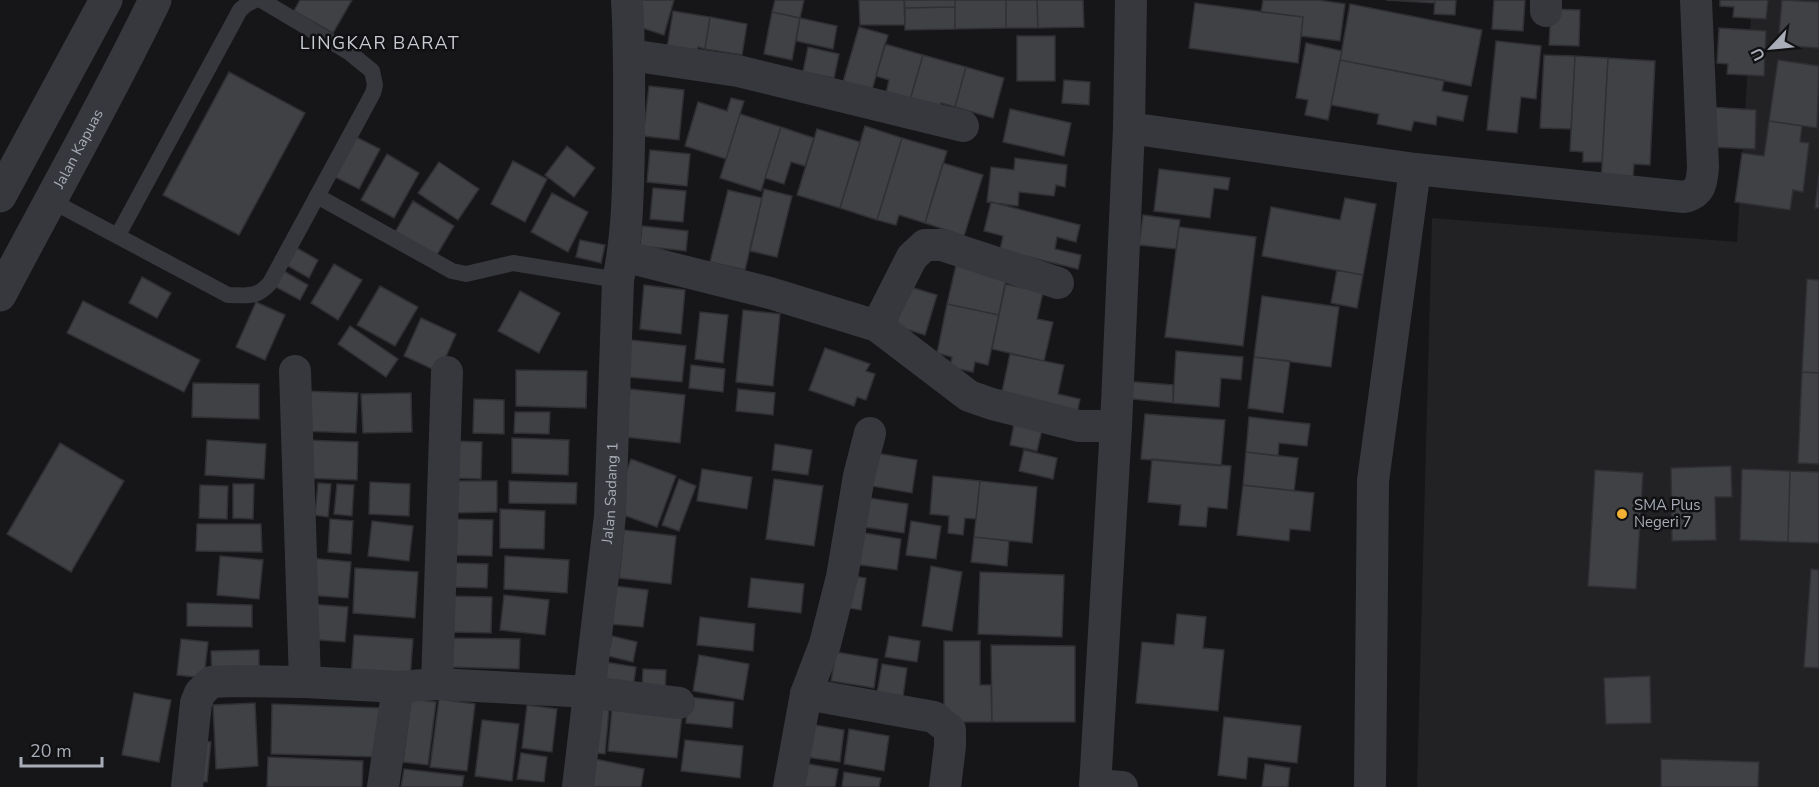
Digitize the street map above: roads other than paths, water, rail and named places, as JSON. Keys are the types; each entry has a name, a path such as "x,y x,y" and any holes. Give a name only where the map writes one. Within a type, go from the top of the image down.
{"street":[{"path":"0,196 106,0"},
{"name":"Jalan Kapuas","path":"0,295 125,64 155,0"},
{"name":"Jalan Sadang 1","path":"578,787 610,516 620,268 628,178 630,55 627,0"},
{"path":"1104,786 1116,426 1130,128 1131,0"},
{"path":"1130,128 1415,169 1684,197 1692,195 1702,184 1703,168 1696,0"},
{"path":"630,55 738,71 963,126"},
{"path":"1370,787 1373,481 1415,169"},
{"path":"877,326 912,256 925,245 942,245 1058,283"},
{"path":"620,268 770,293 877,326 969,396 1078,426 1116,426"},
{"path":"295,371 305,682"},
{"path":"436,684 447,372"},
{"path":"789,787 806,694 825,644 842,577 859,476 870,433"},
{"path":"187,787 196,703 204,688 211,682 305,682 398,687 436,684 590,692 679,703"},
{"path":"384,787 398,687"},
{"path":"806,694 934,717 942,722 950,730 945,787"}],"lane":[{"path":"118,236 240,10 255,0"},
{"path":"50,200 228,295 261,293 270,283 373,93 374,78 372,71 350,53 261,0"},
{"path":"317,196 452,271 473,273 513,262 620,268"}],"place":[{"name":"SMA Plus Negeri 7","path":"1622,514"}],"district":[{"name":"LINGKAR BARAT","path":"380,43"}]}
